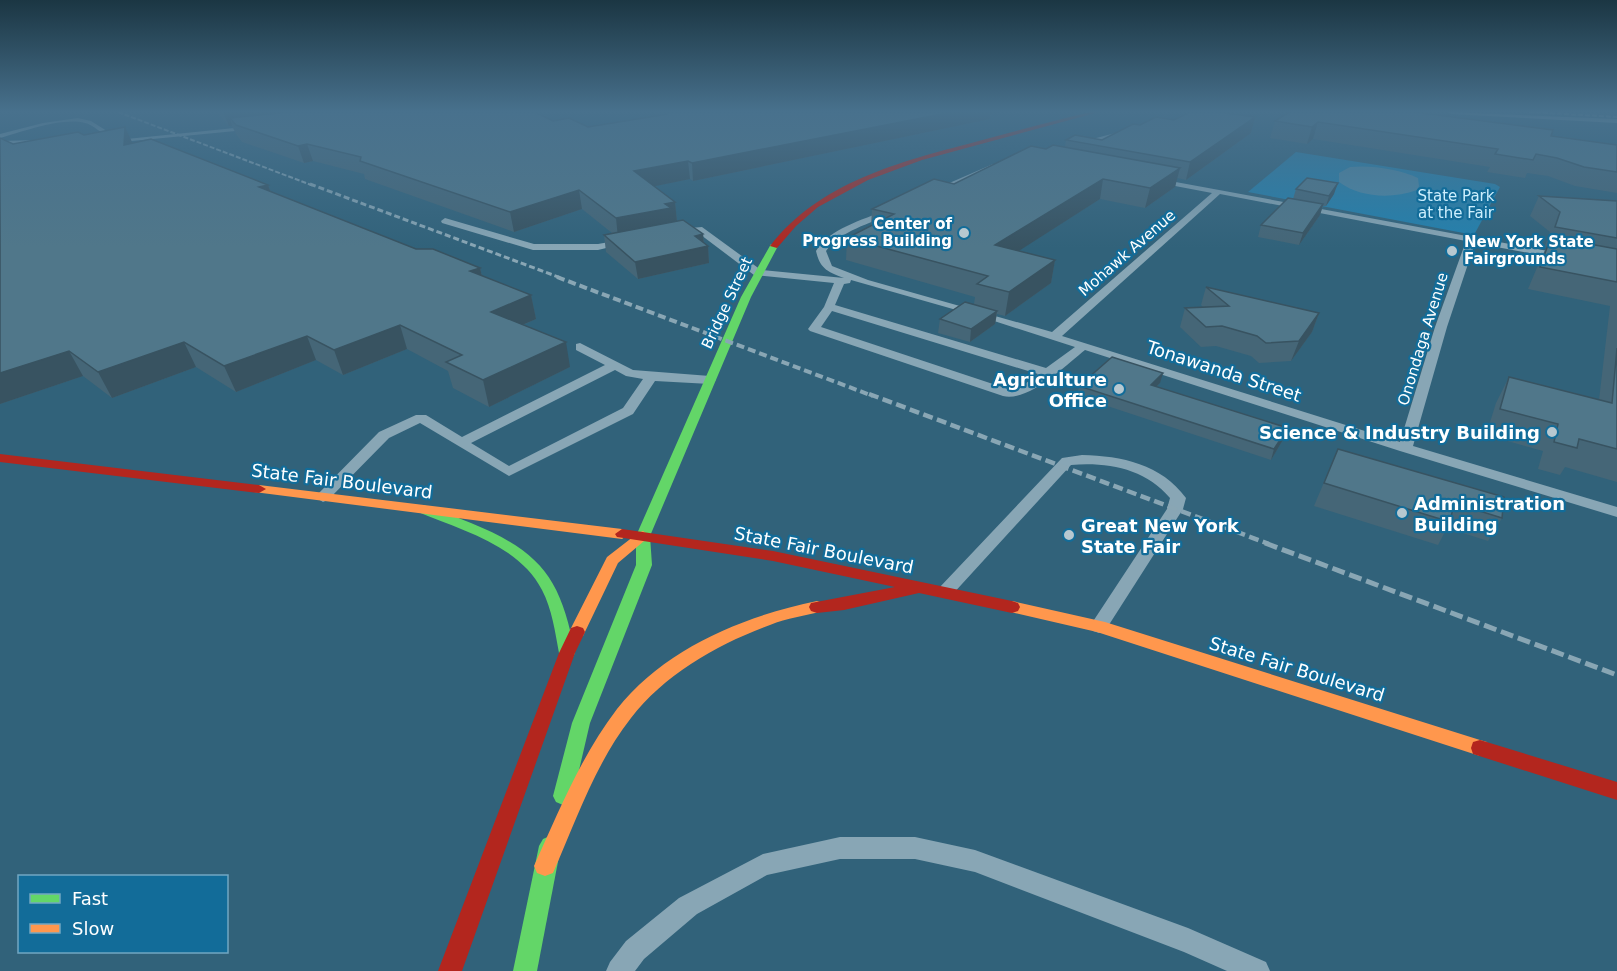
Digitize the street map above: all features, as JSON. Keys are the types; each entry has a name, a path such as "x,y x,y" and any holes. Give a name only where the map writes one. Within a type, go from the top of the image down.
{"main road":[{"name":"Bridge Street","path":"643,536 741,307 770,251 791,224 819,202 855,182 923,157"},
{"name":"State Fair Boulevard","path":"0,458 643,536 773,556 1099,626 1617,791"},
{"path":"423,509 510,548 543,578 560,618 567,653"},
{"path":"450,971 567,653 612,560 643,536"},
{"path":"525,971 545,866 581,723 644,565 643,536"},
{"path":"545,866 591,768 624,713 650,686 721,637 789,611 844,604 920,587"}],"lane":[{"path":"927,194 974,173 1008,162"},
{"path":"1149,178 1571,258"},
{"name":"Mohawk Avenue","path":"1055,336 1218,192"},
{"name":"Tonawanda Street","path":"895,209 841,234 824,246 821,251 823,261 828,268 864,282 1085,345 1405,448 1617,512"},
{"path":"445,221 533,247 598,248 632,241"},
{"path":"666,235 699,229 758,273 864,282"},
{"name":"Onondaga Avenue","path":"1405,448 1441,327 1471,240"},
{"path":"840,280 829,307 814,329 1008,393 1029,387 1085,345"},
{"path":"829,307 1048,373"},
{"path":"580,347 630,373 651,377 710,380"},
{"path":"461,443 546,407 567,389 615,365"},
{"path":"323,497 384,435 421,418 509,472 530,456 585,428 621,416 628,411 651,377"},
{"path":"567,389 581,396"},
{"path":"607,409 621,416"},
{"path":"485,431 498,438"},
{"path":"945,592 1067,461 1088,458 1123,464 1135,467 1168,485 1178,498 1175,509 1099,626"},
{"path":"619,971 635,950 688,906 763,865 840,848 915,848 975,861 1188,941 1257,971"}],"green space":[{"name":"State Park at the Fair","path":"1290,157 1329,157 1495,184 1500,187 1474,235 1248,192"}],"shaded area":[{"path":"1350,167 1376,167 1402,172 1418,178 1419,186 1417,190 1397,195 1367,194 1339,182 1339,173"}],"building":[{"path":"0,157 198,157 268,185 259,187 416,249 433,249 480,268 470,271 531,295 491,312 566,342 483,380 446,362 462,355 400,325 334,350 307,336 224,366 184,342 98,372 69,351 0,373"},
{"path":"361,157 721,157 634,171 675,202 665,204 671,208 616,218 579,190 510,212 360,161"},
{"name":"Center of Progress Building","path":"1008,157 1121,157 1180,168 1150,188 1103,179 995,245 1055,260 1009,292 977,284 988,276 847,238 894,214 872,209 934,179 954,184"},
{"path":"1164,157 1197,157 1190,162"},
{"path":"1516,157 1534,157 1533,160"},
{"path":"1553,157 1617,157 1617,172 1584,167"},
{"path":"1307,178 1338,183 1329,196 1296,189"},
{"path":"1539,196 1617,201 1617,238 1555,227 1560,212"},
{"path":"1288,198 1323,204 1303,233 1261,225"},
{"path":"683,220 703,234 695,236 708,246 635,262 604,235"},
{"path":"1551,237 1617,249 1617,282 1540,267"},
{"path":"1206,287 1319,313 1299,341 1266,343 1257,336 1222,326 1206,327 1185,308 1229,306"},
{"path":"965,302 997,311 971,329 940,319"},
{"path":"1617,348 1617,449 1579,439 1577,448 1554,442 1558,424 1500,409 1509,377 1612,403"},
{"path":"1112,357 1163,373 1151,385 1288,428 1274,449 1079,386"},
{"path":"1338,449 1504,497 1502,518 1454,503 1450,522 1324,483"}],"railway":[{"path":"238,157 314,186"},
{"path":"310,184 561,278"},
{"path":"557,277 873,396"},
{"path":"869,394 1269,544"},
{"path":"1265,543 1617,675"}],"traffic: fast":[{"path":"643,536 746,297 774,246"},
{"path":"423,509 493,538 525,558 548,586 560,619 567,653"},
{"path":"563,796 581,723 644,565 643,536"},
{"path":"525,971 550,846"}],"traffic: slow":[{"path":"259,489 622,534"},
{"path":"577,632 612,560 643,536"},
{"path":"545,866 581,786 602,747 613,728 642,693 687,658 738,630 792,612 817,607"},
{"path":"1012,607 1099,626 1480,748"}],"traffic: jam":[{"path":"774,246 793,224 815,206 839,191 865,178 926,157"},
{"path":"0,458 259,489"},
{"path":"622,534 773,556 1012,607"},
{"path":"817,607 844,604 920,587"},
{"path":"450,971 567,653 577,632"},
{"path":"1480,748 1617,791"}],"place":[{"name":"Center of Progress Building","path":"964,233"},
{"name":"New York State Fairgrounds","path":"1452,251"},
{"name":"Agriculture Office","path":"1119,389"},
{"name":"Science & Industry Building","path":"1552,432"},
{"name":"Administration Building","path":"1402,513"},
{"name":"Great New York State Fair","path":"1069,535"}]}
